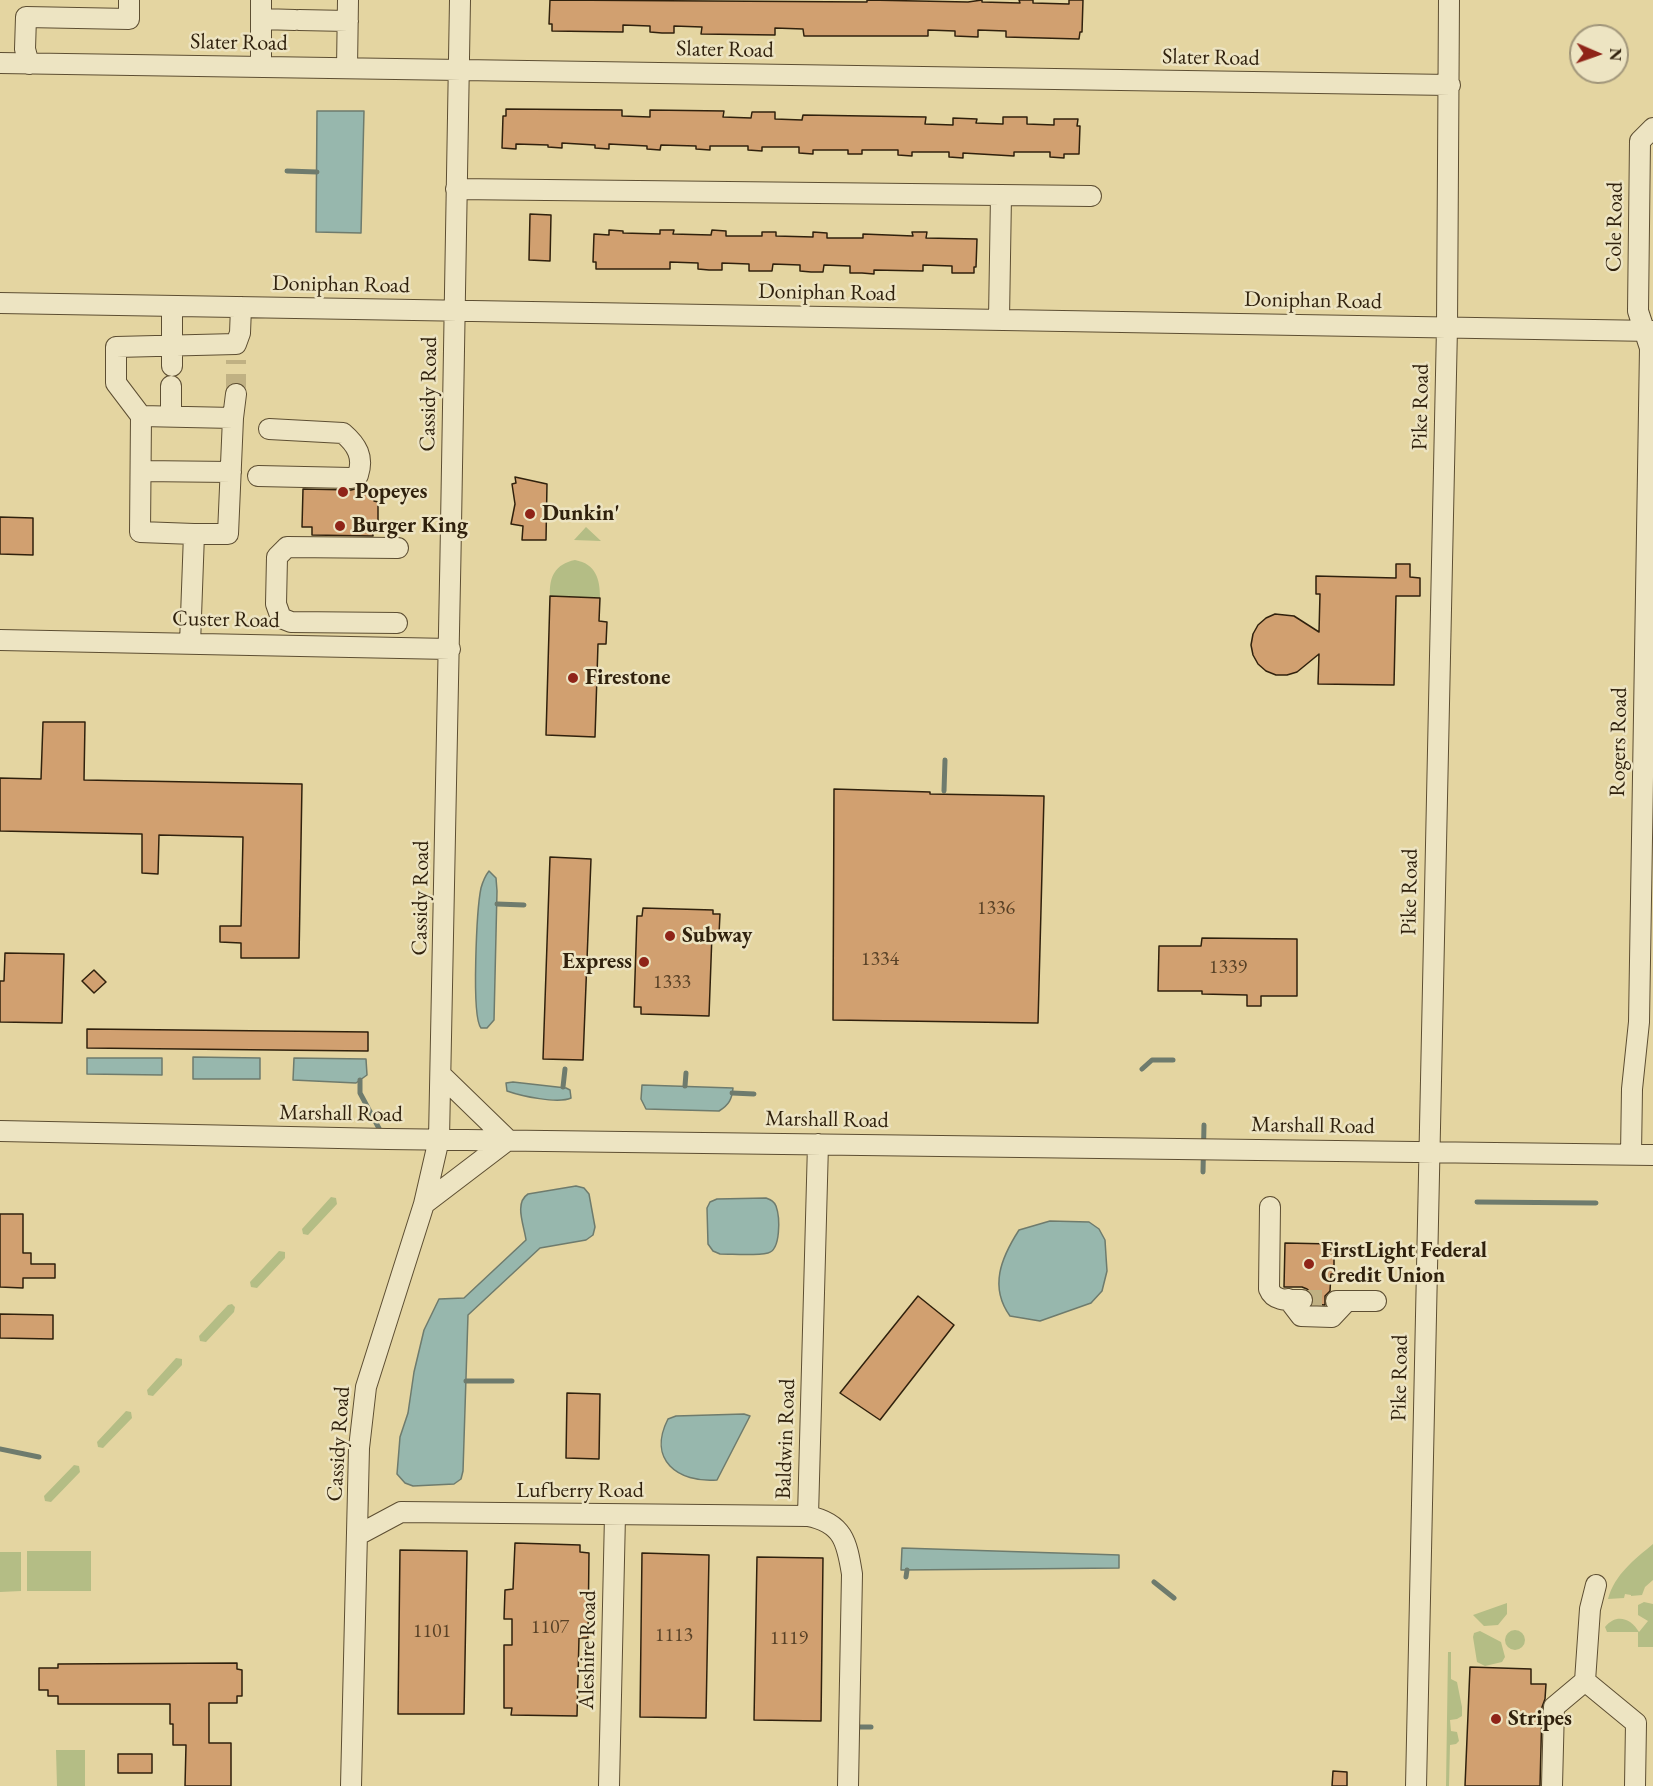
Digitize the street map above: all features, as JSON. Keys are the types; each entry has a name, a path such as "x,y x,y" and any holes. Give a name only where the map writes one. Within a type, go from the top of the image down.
{"street":[{"path":"29,64 25,49 26,8 129,19 129,0"},
{"path":"347,68 348,0"},
{"name":"Cassidy Road","path":"351,1786 359,1448 366,1387 424,1204 439,1139 450,649 453,310 460,0"},
{"name":"Pike Road","path":"1416,1786 1447,327 1449,0"},
{"path":"261,67 261,10 297,20 348,21"},
{"name":"Slater Road","path":"0,63 1450,85"},
{"name":"Cole Road","path":"1649,331 1638,311 1640,141 1653,128"},
{"path":"456,189 1091,196"},
{"path":"999,320 1001,195"},
{"name":"Doniphan Road","path":"0,303 1649,331"},
{"path":"172,306 172,356"},
{"path":"236,394 228,534 140,532 141,416 116,383 116,346 172,356 236,352 240,333 241,307"},
{"name":"Rogers Road","path":"1631,1154 1632,1089 1639,1010 1649,331"},
{"path":"171,386 171,416"},
{"path":"141,416 233,418"},
{"path":"258,476 351,478 358,475 360,470 358,448 343,433 269,429"},
{"path":"141,471 231,472"},
{"path":"190,644 194,534"},
{"path":"397,623 291,622 281,618 276,604 277,557 287,547 398,548"},
{"name":"Custer Road","path":"0,640 450,649"},
{"path":"424,1204 508,1140 441,1075"},
{"name":"Marshall Road","path":"0,1131 1653,1155"},
{"name":"Baldwin Road","path":"818,1144 808,1516 834,1525 843,1537 849,1553 852,1574 848,1786"},
{"path":"1270,1207 1269,1289 1271,1295 1276,1298 1295,1300 1301,1316 1332,1317 1338,1301 1376,1301"},
{"name":"Lufberry Road","path":"358,1535 401,1512 808,1516"},
{"name":"Aleshire Road","path":"609,1786 615,1515"},
{"path":"1552,1786 1554,1707 1585,1681 1590,1608 1596,1585"},
{"path":"1585,1681 1636,1723 1635,1786"}],"green space":[{"path":"586,527 601,541 574,540"},
{"path":"575,560 588,565 595,573 600,598 550,596 552,577 555,572 568,562"},
{"path":"331,1197 336,1198 337,1204 308,1235 303,1234 302,1229"},
{"path":"279,1251 285,1252 285,1258 257,1288 251,1287 250,1282"},
{"path":"232,1304 235,1307 234,1312 206,1342 200,1341 199,1336 228,1305"},
{"path":"176,1358 182,1359 182,1365 153,1396 148,1395 147,1390"},
{"path":"126,1411 131,1412 132,1418 103,1448 98,1447 97,1442"},
{"path":"74,1465 79,1466 80,1472 51,1502 45,1501 44,1496"},
{"path":"1653,1544 1653,1580 1645,1587 1642,1595 1625,1594 1624,1598 1608,1599 1620,1575"},
{"path":"27,1551 91,1551 91,1591 27,1591"},
{"path":"0,1552 21,1552 21,1591 0,1592"},
{"path":"1644,1602 1653,1604 1653,1647 1638,1647 1638,1632 1607,1632 1605,1627 1609,1623 1623,1619 1632,1623 1639,1632 1648,1621 1638,1615 1638,1605"},
{"path":"1507,1603 1507,1614 1498,1625 1484,1626 1473,1615"},
{"path":"1515,1630 1522,1633 1525,1640 1522,1647 1515,1650 1508,1647 1505,1640 1508,1633"},
{"path":"1480,1631 1501,1642 1505,1657 1502,1662 1485,1666 1477,1662 1473,1637 1474,1633"},
{"path":"1448,1652 1451,1652 1451,1679 1457,1682 1462,1716 1450,1720 1451,1731 1457,1732 1459,1741 1450,1745 1449,1786 1446,1786"},
{"path":"56,1750 85,1750 85,1786 57,1786"}],"water":[{"path":"317,111 364,111 361,233 316,232"},
{"path":"489,871 496,878 497,891 494,1020 487,1028 481,1028 476,1004 478,916 481,888"},
{"path":"193,1057 260,1058 260,1079 193,1079"},
{"path":"87,1058 162,1058 162,1075 87,1074"},
{"path":"294,1058 366,1059 367,1075 356,1083 293,1080"},
{"path":"506,1083 566,1088 570,1090 571,1098 549,1100 507,1091"},
{"path":"642,1085 733,1088 729,1101 719,1111 646,1109 641,1099"},
{"path":"576,1186 584,1188 589,1194 595,1227 593,1235 586,1240 540,1248 468,1315 461,1479 454,1484 413,1486 405,1483 397,1474 400,1437 408,1413 414,1372 424,1330 439,1299 464,1298 526,1240 521,1209 524,1198 528,1194"},
{"path":"766,1198 775,1204 778,1218 777,1240 772,1251 751,1255 720,1254 713,1251 708,1244 707,1208 710,1202 717,1199"},
{"path":"1050,1221 1089,1222 1099,1229 1105,1240 1107,1271 1102,1291 1091,1303 1040,1321 1010,1316 1000,1294 999,1283 1007,1251 1019,1230"},
{"path":"744,1414 750,1416 717,1480 690,1478 670,1466 664,1457 661,1446 662,1434 668,1419 676,1416"},
{"path":"902,1548 1119,1555 1119,1568 901,1570"}],"building":[{"path":"550,0 968,2 982,0 982,2 1020,3 1019,0 1033,0 1033,3 1069,4 1069,0 1083,0 1082,32 1080,32 1079,39 1006,37 1006,31 978,30 978,37 955,36 955,31 928,30 928,36 804,36 803,29 775,28 775,35 701,34 702,27 674,26 674,33 662,33 650,32 650,26 623,25 623,32 552,31 552,24 549,24"},
{"path":"506,109 622,110 622,116 650,117 650,110 724,111 723,117 751,118 752,112 775,112 775,119 802,120 803,115 926,117 925,124 953,125 953,118 977,119 976,123 1003,124 1003,117 1027,117 1027,124 1054,125 1054,119 1078,119 1079,154 1064,154 1064,158 1050,157 1050,152 1014,152 1014,156 963,153 963,158 949,157 949,152 912,152 912,156 898,155 898,150 862,150 862,154 848,154 848,150 813,150 813,154 799,153 799,147 762,147 762,151 748,150 748,146 710,146 710,150 696,149 696,146 661,145 660,150 647,149 647,146 609,144 609,149 595,148 595,145 562,143 562,148 516,144 516,149 502,148 503,116 506,116"},
{"path":"530,214 551,215 550,261 529,260"},
{"path":"609,230 623,231 623,233 660,234 660,230 674,230 673,234 711,235 712,230 726,231 726,236 762,236 762,232 776,232 776,236 813,237 813,232 827,233 827,238 863,238 863,234 913,236 912,232 927,232 926,238 977,239 976,267 974,267 974,273 952,273 952,266 923,265 923,271 874,270 874,274 850,273 850,266 824,265 823,272 811,272 800,271 800,265 773,264 772,271 749,271 749,264 722,263 722,270 709,270 698,269 698,263 670,262 670,269 596,269 596,262 593,262 594,234 609,235"},
{"name":"Dunkin'","path":"515,477 547,484 546,540 522,540 523,526 511,524 515,504 512,484 516,483"},
{"path":"374,488 374,501 378,502 378,528 373,528 373,536 312,535 312,527 302,527 303,489 351,490"},
{"path":"0,517 33,518 33,555 0,554"},
{"path":"1396,564 1410,564 1410,577 1420,578 1420,596 1396,596 1394,685 1318,684 1319,654 1297,672 1287,675 1276,675 1266,671 1258,664 1251,645 1258,625 1266,618 1275,614 1294,616 1319,632 1320,594 1316,594 1316,576 1396,578"},
{"name":"Firestone","path":"550,596 600,598 599,621 607,622 606,644 598,644 595,737 546,735"},
{"path":"43,722 85,722 84,780 302,784 299,958 241,958 241,943 220,942 220,926 241,926 243,837 159,835 158,874 142,873 142,834 0,831 0,778 41,779"},
{"path":"834,789 1044,796 1038,1023 833,1020"},
{"path":"550,857 591,859 583,1060 543,1059"},
{"path":"643,908 713,910 713,914 720,914 719,934 712,934 709,1016 641,1014 641,1007 634,1007 637,916 642,916"},
{"path":"1202,938 1297,939 1297,996 1261,996 1261,1006 1247,1006 1247,995 1202,994 1202,991 1158,991 1159,946 1201,946"},
{"path":"5,953 64,954 62,1023 0,1022 0,981 4,981"},
{"path":"94,970 106,982 94,993 82,981"},
{"path":"87,1029 368,1032 368,1051 87,1048"},
{"path":"0,1214 23,1214 23,1253 31,1253 31,1264 55,1264 55,1278 23,1278 23,1288 0,1287"},
{"name":"FirstLight Federal Credit Union","path":"1285,1243 1332,1244 1334,1274 1331,1274 1330,1291 1325,1296 1325,1305 1313,1304 1313,1294 1307,1289 1284,1287"},
{"path":"918,1296 954,1325 880,1420 840,1393"},
{"path":"0,1314 53,1315 53,1339 0,1338"},
{"path":"567,1393 600,1394 599,1459 566,1458"},
{"path":"515,1543 580,1545 580,1552 589,1553 588,1638 579,1638 577,1716 511,1715 512,1708 504,1708 504,1645 512,1645 512,1619 504,1619 505,1590 513,1589"},
{"path":"400,1550 467,1551 464,1714 398,1714"},
{"path":"642,1553 709,1555 706,1718 640,1717"},
{"path":"757,1557 823,1558 821,1721 754,1720"},
{"path":"237,1663 237,1669 242,1670 242,1696 237,1696 237,1703 209,1703 209,1743 231,1743 231,1786 185,1786 186,1745 173,1745 170,1704 58,1704 58,1696 48,1696 48,1690 39,1690 39,1668 58,1668 58,1664"},
{"path":"1470,1667 1531,1669 1531,1684 1546,1684 1542,1707 1540,1786 1465,1786"},
{"path":"118,1754 152,1754 152,1773 118,1773"},
{"path":"1333,1771 1347,1772 1347,1786 1332,1786"}],"waterway":[{"path":"287,171 317,172"},
{"path":"944,791 945,760"},
{"path":"497,904 524,905"},
{"path":"1142,1069 1152,1060 1173,1060"},
{"path":"563,1087 565,1069"},
{"path":"685,1086 686,1073"},
{"path":"360,1080 360,1093 382,1134"},
{"path":"732,1093 754,1094"},
{"path":"1203,1172 1204,1125"},
{"path":"1477,1202 1596,1203"},
{"path":"466,1381 512,1381"},
{"path":"0,1449 39,1457"},
{"path":"906,1577 907,1570"},
{"path":"1154,1582 1174,1598"},
{"path":"854,1727 871,1727"}],"tunnel":[{"path":"236,360 236,394"},
{"path":"1302,1300 1330,1300"}],"place":[{"name":"Popeyes","path":"343,492"},
{"name":"Dunkin'","path":"530,514"},
{"name":"Burger King","path":"340,526"},
{"name":"Firestone","path":"573,678"},
{"name":"Subway","path":"670,936"},
{"name":"Express","path":"644,962"},
{"name":"FirstLight Federal Credit Union","path":"1309,1264"},
{"name":"Stripes","path":"1496,1719"}]}
